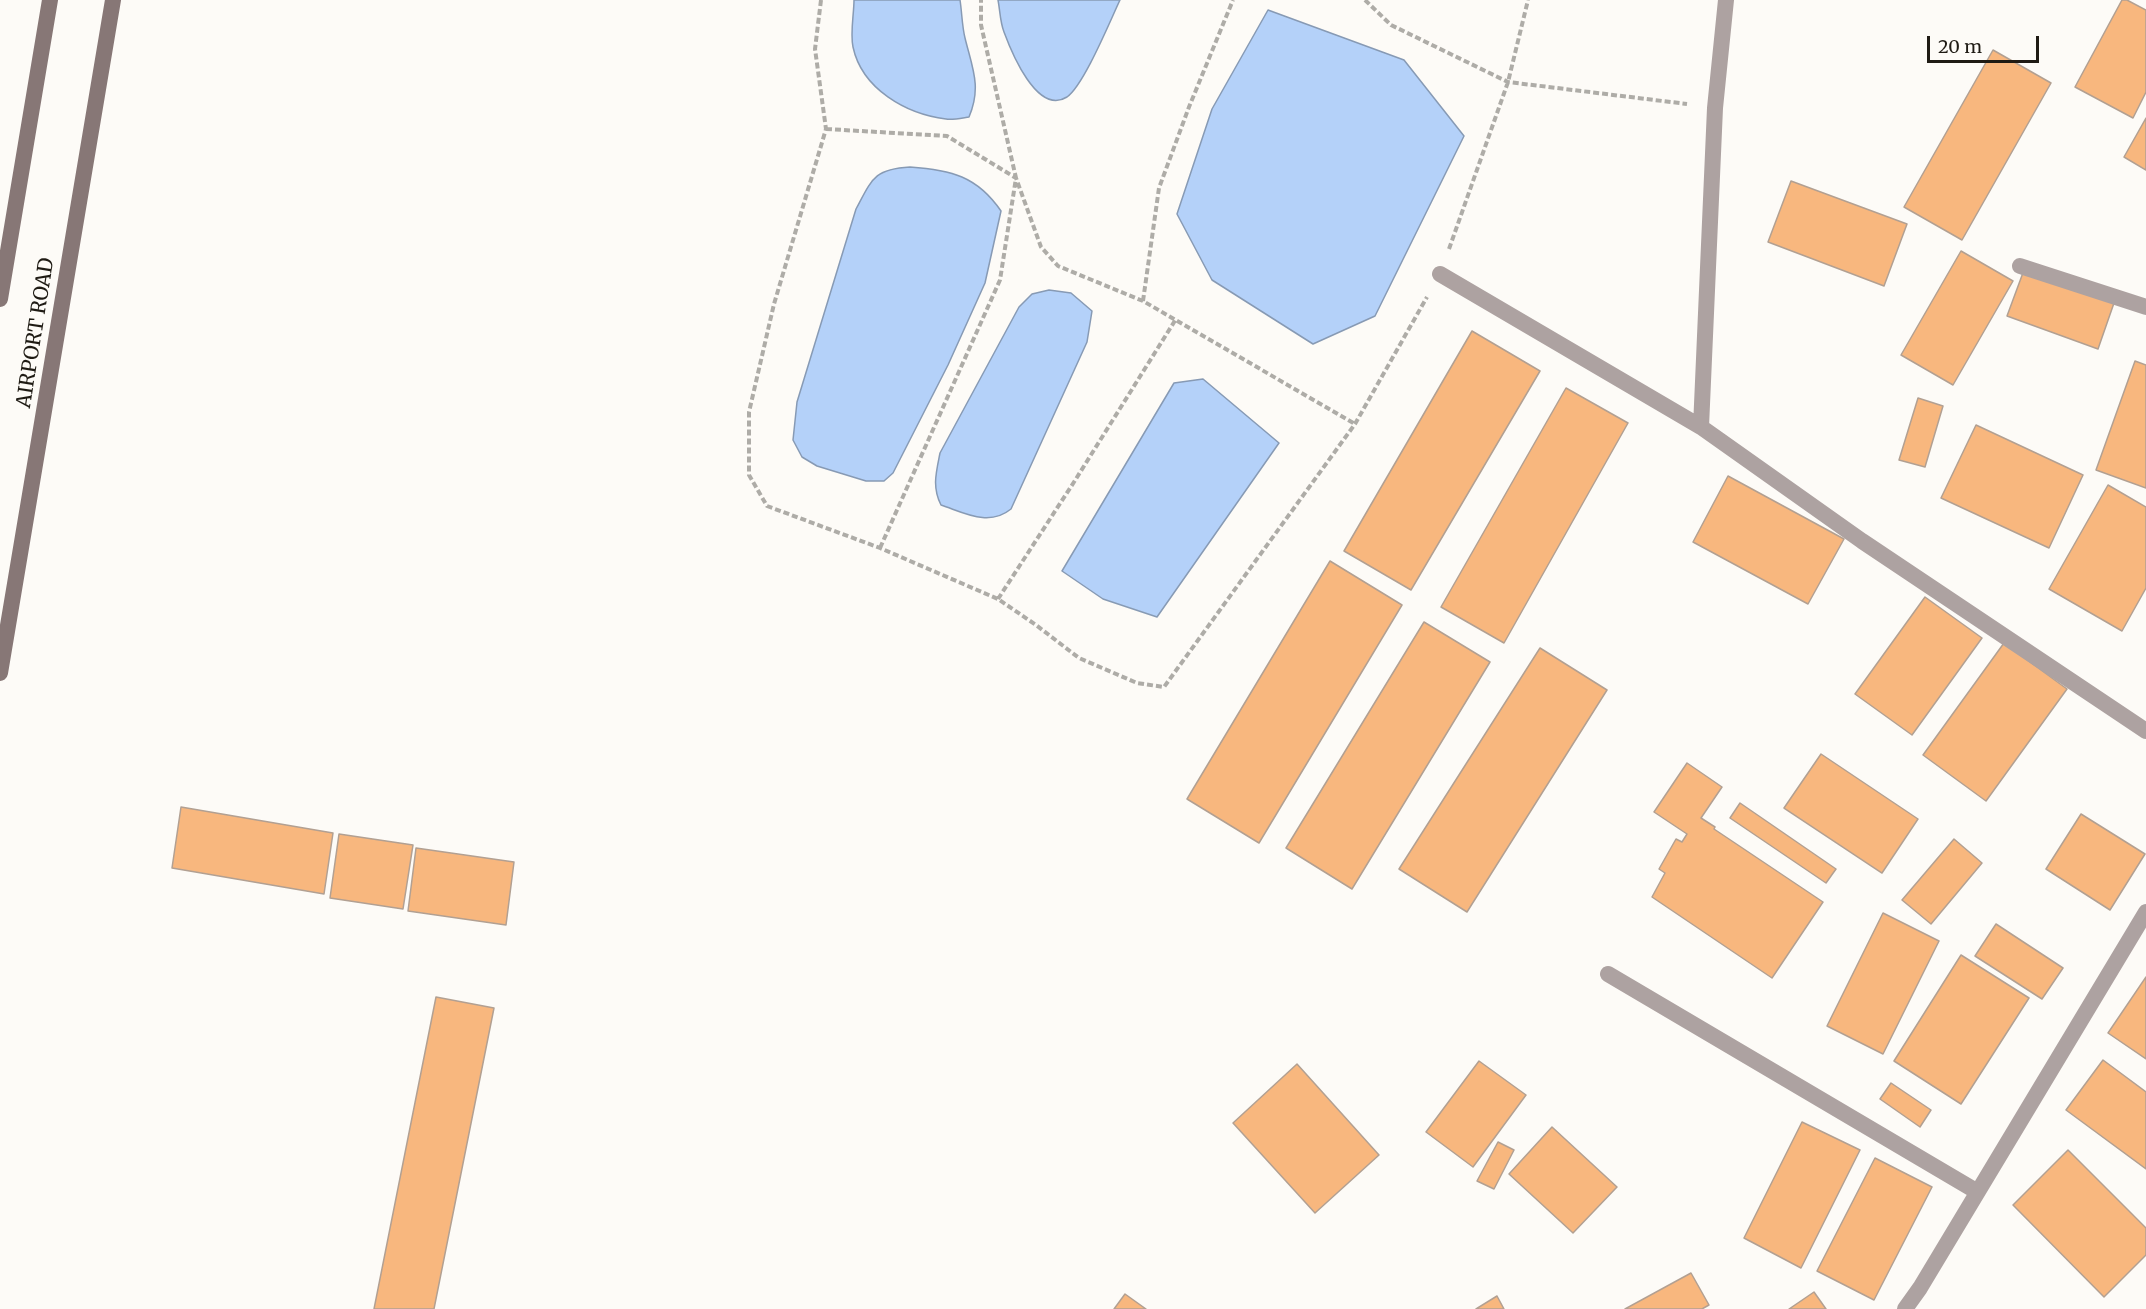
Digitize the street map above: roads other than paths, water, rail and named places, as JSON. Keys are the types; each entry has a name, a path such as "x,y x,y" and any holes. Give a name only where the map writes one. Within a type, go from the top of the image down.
{"main road":[{"name":"AIRPORT ROAD","path":"0,299 50,0"},
{"name":"AIRPORT ROAD","path":"0,673 113,0"}],"street":[{"path":"1701,427 1715,108 1726,0"},
{"path":"2020,266 2146,307"},
{"path":"1440,274 1701,427 1862,542 2146,731"},
{"path":"1905,1309 1920,1288 1976,1191 2146,912"},
{"path":"1608,974 1976,1191"}],"water":[{"path":"854,0 960,0 964,33 975,77 975,96 969,117 946,119 916,112 888,97 876,87 858,62 853,47"},
{"path":"998,0 1120,0 1081,80 1067,97 1056,100 1045,98 1036,90 1019,66 1003,28"},
{"path":"1268,10 1404,60 1464,136 1375,316 1313,344 1212,280 1177,214 1212,109"},
{"path":"910,167 938,170 962,177 982,190 1001,211 985,283 948,365 893,473 884,481 866,481 817,466 802,457 793,440 797,402 856,209 866,190 881,173"},
{"path":"1049,290 1071,293 1092,311 1087,342 1011,509 1003,514 986,518 968,515 941,505 936,486 940,453 1019,307 1032,294"},
{"path":"1203,379 1279,443 1157,617 1103,599 1062,571 1174,383"}]}
